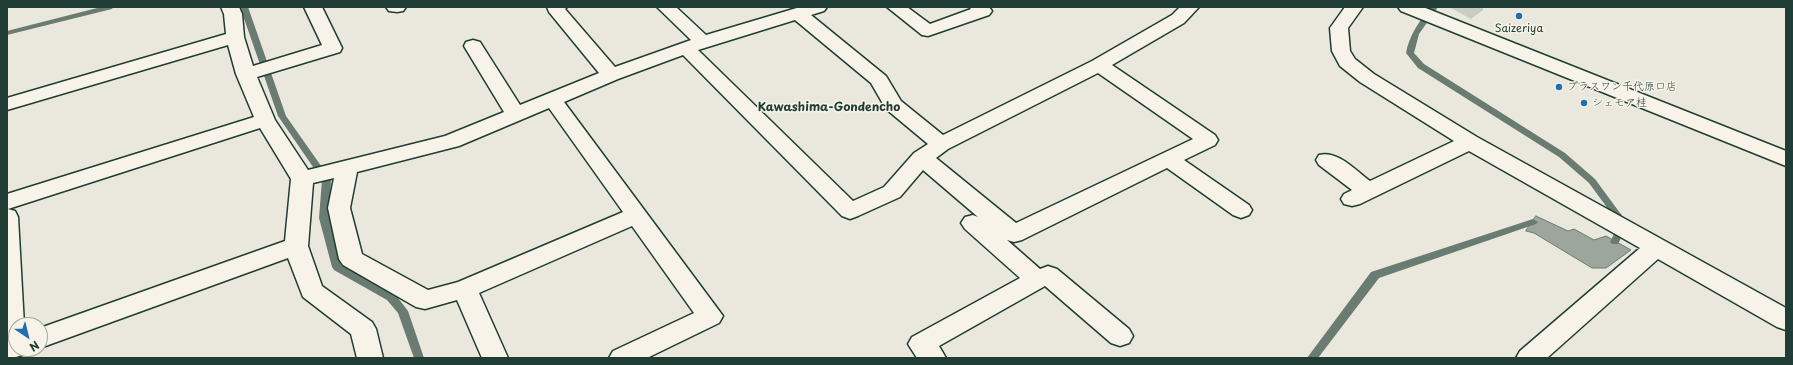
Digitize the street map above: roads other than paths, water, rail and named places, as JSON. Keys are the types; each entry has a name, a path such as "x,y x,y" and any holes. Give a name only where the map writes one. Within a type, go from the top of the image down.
{"street":[{"path":"230,7 233,14 235,37 250,73 265,120 323,174 339,208 351,260 425,300 465,289 637,215"},
{"path":"250,73 333,48 313,7"},
{"path":"558,7 555,8 611,75"},
{"path":"666,7 694,45 850,211 892,192 922,158 941,144 1099,65 1178,19 1190,7"},
{"path":"323,174 452,141 554,100 611,75 694,45 817,7"},
{"path":"896,7 928,31 983,11 978,7"},
{"path":"1354,7 1339,28 1341,50 1347,62 1367,78 1470,142 1655,248 1786,320"},
{"path":"1407,7 1786,159"},
{"path":"798,13 879,80 893,105 941,144"},
{"path":"7,104 235,37"},
{"path":"473,46 516,114"},
{"path":"922,158 1014,234 1208,140 1099,65"},
{"path":"554,100 710,316 622,358"},
{"path":"7,202 265,120"},
{"path":"1327,160 1360,195 1470,142"},
{"path":"1168,159 1241,210"},
{"path":"323,174 296,246 312,292 363,329 370,358"},
{"path":"7,216 11,317"},
{"path":"973,223 1037,280"},
{"path":"48,335 296,246"},
{"path":"1529,358 1655,248"},
{"path":"933,358 921,344 1048,275 1120,336"},
{"path":"465,289 495,358"}],"waterway":[{"path":"7,33 109,7"},
{"path":"244,7 282,116 327,180 324,218 337,267 391,297 403,311 419,358"},
{"path":"1434,7 1419,29 1411,46 1410,53 1421,66 1562,155 1592,181 1617,215"},
{"path":"1312,358 1375,275 1533,222"},
{"path":"1615,242 1618,234"}],"place":[{"name":"Saizeriya","path":"1519,16"},
{"name":"プラスワン千代原口店","path":"1559,87"},
{"name":"シェモア桂","path":"1584,103"}],"district":[{"name":"Kawashima-Gondencho","path":"829,108"}]}
